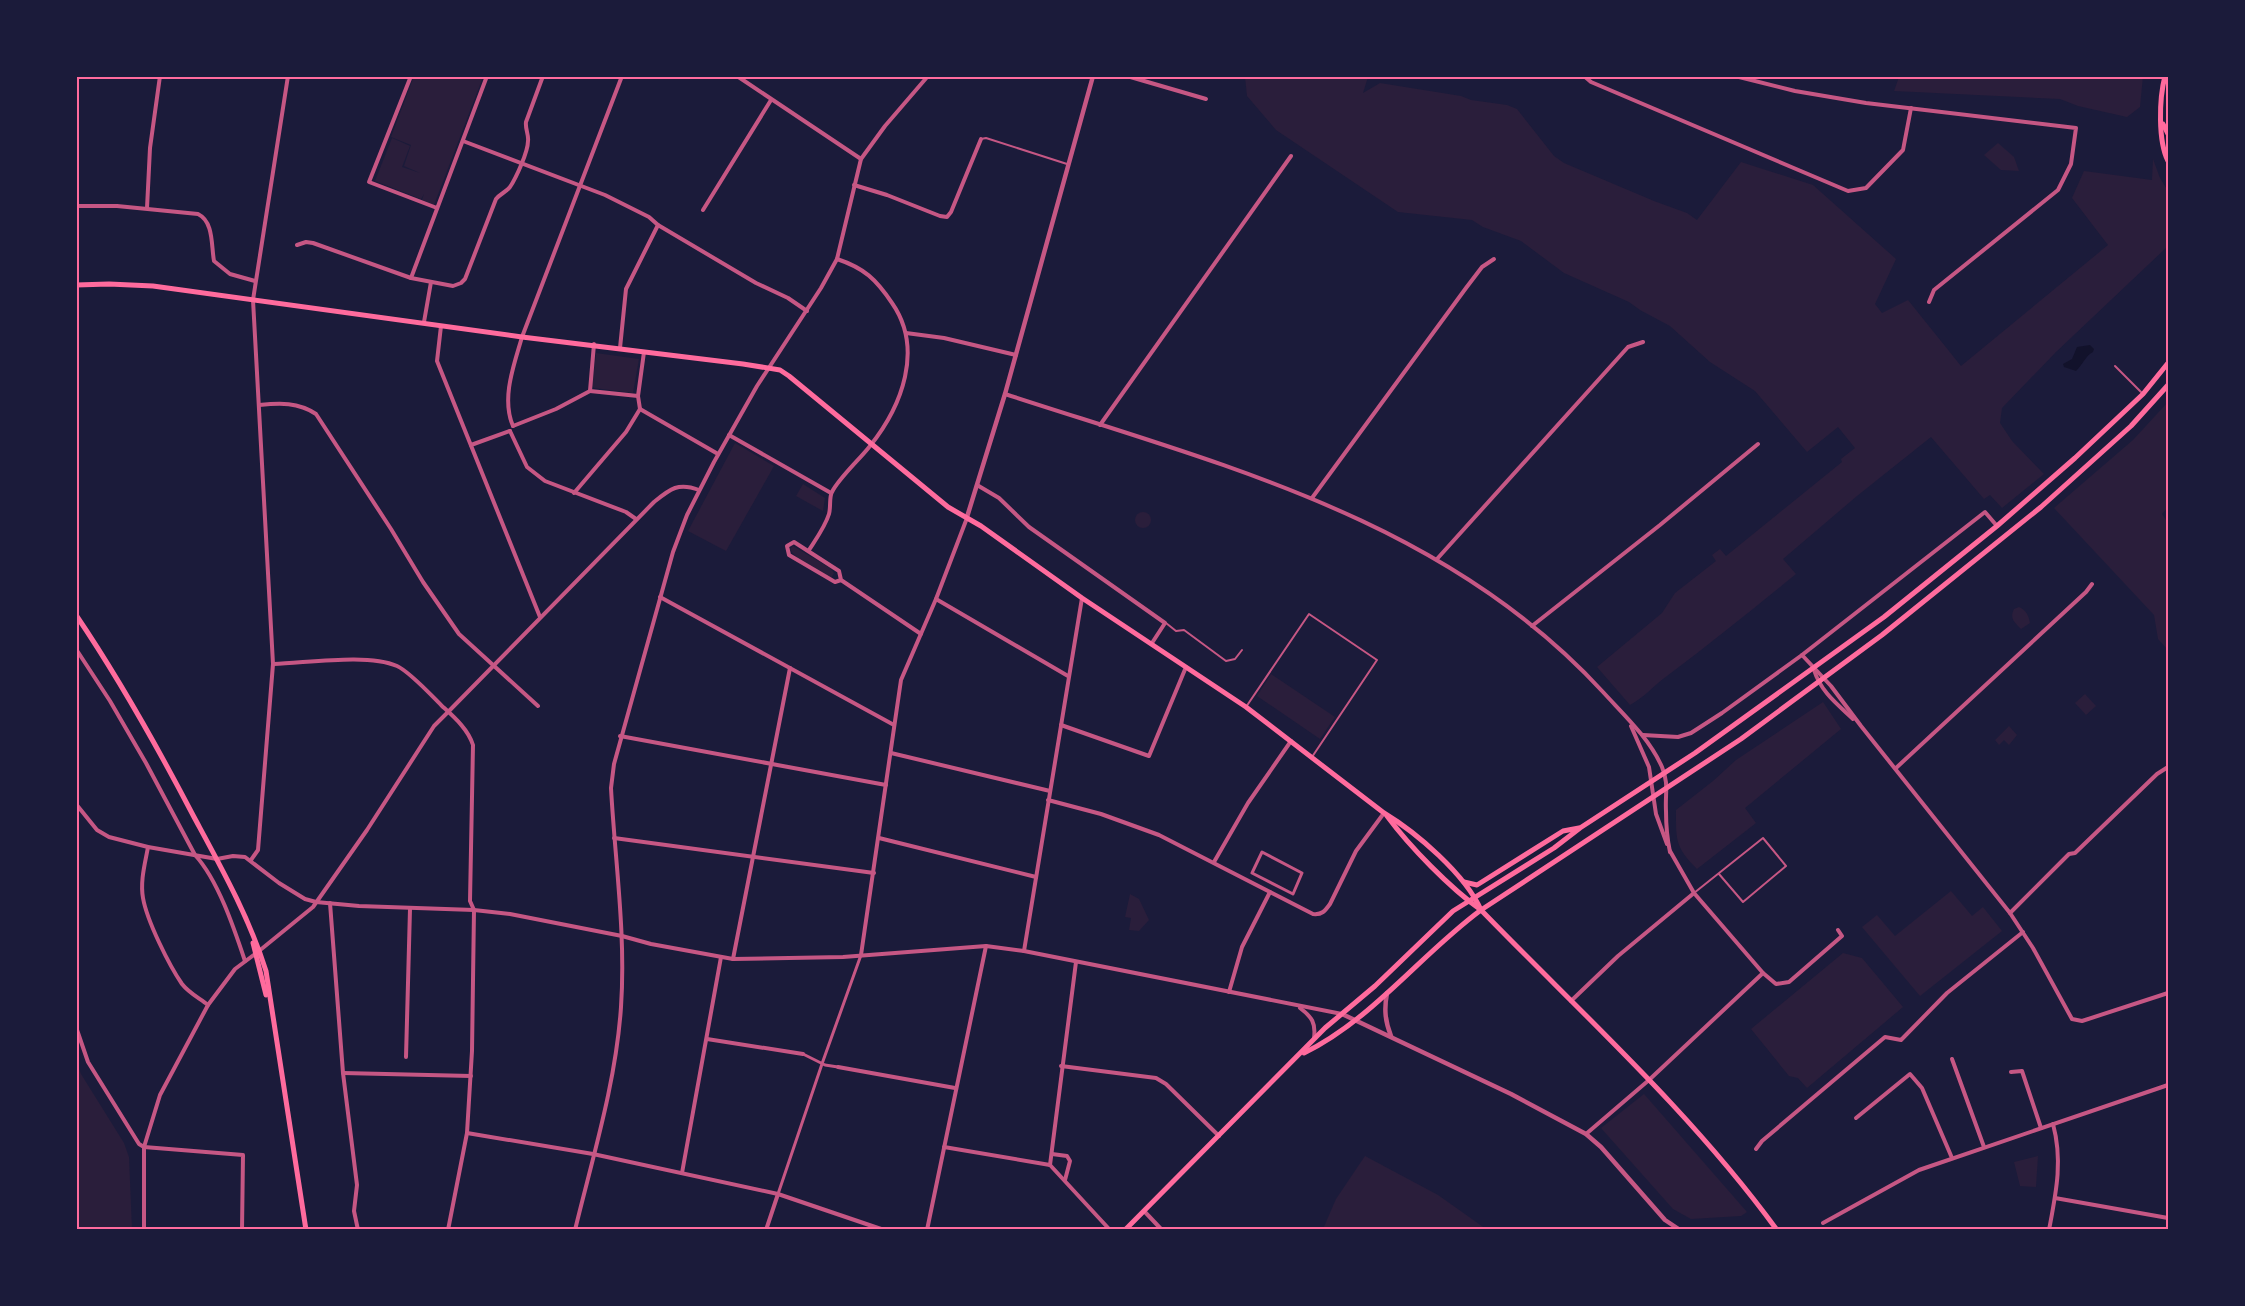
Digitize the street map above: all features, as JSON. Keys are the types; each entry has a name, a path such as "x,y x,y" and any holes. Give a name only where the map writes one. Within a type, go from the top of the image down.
{"main road":[{"path":"2165,76 2161,94 2161,138 2169,161"},
{"path":"2162,123 2169,134"},
{"path":"76,285 153,286 780,370 948,507 967,517 1082,598 1246,707 1384,813 1406,826 1464,882 1481,910"},
{"path":"1125,1230 1300,1055 1314,1038 1375,986 1453,911 1554,848 1580,828 1664,773 1884,617 1997,526 2075,458 2143,394 2169,363"},
{"path":"1300,1055 1326,1042 1355,1020 1481,910 1741,740 1818,684 2011,533 2124,433 2169,385"},
{"path":"76,615 143,721 231,886 253,939 272,1012 306,1230"},
{"path":"1384,813 1400,833 1468,901 1481,910 1649,1080 1725,1163 1778,1230"},
{"path":"1464,882 1477,885 1563,831 1580,828"}],"street":[{"path":"147,208 150,148 160,76"},
{"path":"251,860 258,850 273,664 253,300 288,76"},
{"path":"411,76 369,182 437,208"},
{"path":"411,278 487,76"},
{"path":"297,245 306,242 313,243 411,278 453,286 461,283 465,279 496,199 512,185 521,164 529,139 525,129 526,123 543,76"},
{"path":"622,76 522,337 513,367 508,409 511,429 527,466 544,481 626,512 636,519"},
{"path":"737,76 745,79 771,100 861,159"},
{"path":"575,1230 613,1070 621,1009 622,936 611,788 614,764 673,552 699,490 718,454 768,367 807,310 837,259 861,159 885,126 928,76"},
{"path":"766,1230 861,956 902,680 967,517 1005,394 1093,76"},
{"path":"1127,76 1206,99"},
{"path":"1584,76 1591,82 1848,191 1866,188 1903,150 1911,108"},
{"path":"1735,76 1795,91 2076,128 2071,164 2058,190 1934,290 1929,302"},
{"path":"703,210 771,100"},
{"path":"854,185 947,217 981,139"},
{"path":"463,141 605,195 807,310"},
{"path":"1101,425 1291,156"},
{"path":"76,206 147,208 198,214 205,218 210,226 214,261 230,274 255,281"},
{"path":"620,348 626,289 658,225"},
{"path":"809,550 829,513 831,493 872,444 903,392 907,373 906,333 900,315 881,286 857,265 837,259"},
{"path":"1312,498 1476,274 1494,259"},
{"path":"424,322 431,282"},
{"path":"441,324 437,361 540,617"},
{"path":"906,333 944,338 1016,355"},
{"path":"1437,559 1628,347 1643,342"},
{"path":"590,391 594,344"},
{"path":"573,493 626,432 640,409 638,396 644,352"},
{"path":"471,445 556,410 590,391 638,396"},
{"path":"1005,394 1185,452 1312,498 1387,531 1437,559 1492,595 1575,663 1629,723 1643,735 1664,773 1668,787 1665,807 1670,852"},
{"path":"259,405 285,402 306,407 316,414 423,582 459,634 538,706"},
{"path":"640,409 718,454"},
{"path":"729,435 831,493"},
{"path":"1532,626 1669,518 1758,444"},
{"path":"144,1230 144,1147 160,1095 208,1005 235,969 313,907 367,830 430,733 492,665 636,519 664,494 676,487 687,485 699,490"},
{"path":"977,485 999,498 1029,527 1165,623 1152,643"},
{"path":"1643,735 1678,737 1691,733 1802,655 1985,512 1997,526"},
{"path":"842,580 835,582 806,566 789,555 787,546 794,542 809,550 839,571 842,580 921,634"},
{"path":"1896,768 2092,584"},
{"path":"660,597 894,725"},
{"path":"1024,951 1082,598"},
{"path":"936,599 1068,676"},
{"path":"76,649 111,701 195,855 205,866 245,961"},
{"path":"1802,655 1896,768 2010,913 2024,932 2072,1019 2082,1021 2169,993"},
{"path":"273,664 358,659 397,667 427,691 448,712 470,736 473,745 470,901 474,910 471,1076 467,1133 448,1230"},
{"path":"1061,725 1149,756 1186,667"},
{"path":"733,959 790,668"},
{"path":"1813,669 1818,684 1861,726"},
{"path":"1629,723 1649,767 1653,780 1656,814 1670,852 1694,893 1763,973 1776,984 1790,982 1842,936 1838,930"},
{"path":"620,736 886,785"},
{"path":"1214,862 1248,803 1291,741"},
{"path":"891,753 1050,791"},
{"path":"2010,913 2069,854 2075,853 2149,781 2169,766"},
{"path":"1048,800 1130,824 1159,836 1313,914 1325,912 1356,851 1384,813"},
{"path":"76,804 97,830 109,837 148,847 217,859 233,856 251,860 279,883 305,899 316,902 410,909 474,910 520,916 733,959 861,956 986,946 1024,951 1342,1014 1511,1094 1586,1134 1601,1147 1672,1228 1680,1230"},
{"path":"614,838 874,873"},
{"path":"879,838 1036,877"},
{"path":"148,847 142,882 143,899 148,914 165,953 183,984 208,1005"},
{"path":"1262,852 1302,873 1293,894 1252,873 1262,852"},
{"path":"1229,992 1242,947 1270,892"},
{"path":"1571,1001 1618,956 1694,893"},
{"path":"330,903 343,1073 357,1185 354,1211 358,1230"},
{"path":"406,1057 410,909"},
{"path":"1756,1149 1762,1141 1885,1037 1901,1040 1947,993 2024,932"},
{"path":"927,1230 986,946"},
{"path":"682,1173 721,957"},
{"path":"1050,1165 1076,962"},
{"path":"1586,1134 1649,1080 1763,973"},
{"path":"1387,993 1384,1007 1391,1036"},
{"path":"1298,1006 1311,1016 1316,1027 1314,1038"},
{"path":"76,1027 88,1062 139,1144 144,1147 243,1155 242,1230"},
{"path":"707,1039 802,1054 822,1064 955,1088"},
{"path":"1952,1059 1984,1147"},
{"path":"1061,1066 1156,1078 1166,1084 1219,1136"},
{"path":"2011,1072 2022,1071 2041,1128"},
{"path":"343,1073 471,1076"},
{"path":"1856,1118 1910,1074 1922,1088 1952,1158"},
{"path":"1823,1223 1919,1170 2169,1085"},
{"path":"2049,1230 2055,1198 2059,1146 2053,1124"},
{"path":"467,1133 593,1155 778,1194 884,1230"},
{"path":"944,1147 1050,1165 1110,1230"},
{"path":"1052,1154 1067,1156 1070,1161 1065,1181"},
{"path":"2055,1198 2169,1218"},
{"path":"1143,1211 1162,1230"},
{"path":"864,1223 864,1230"}],"lane":[{"path":"981,139 986,138 1068,164"},
{"path":"2115,366 2143,394"},
{"path":"1246,707 1309,614 1377,660 1312,757"},
{"path":"1165,623 1176,631 1184,630 1226,660 1235,659 1242,650"},
{"path":"1694,893 1762,838 1786,866 1743,902 1719,874"}],"shaded area":[{"path":"414,76 483,77 434,205 422,200 424,194 421,199 375,181 392,138 410,146 402,167 420,173 404,166 411,145 391,137"},
{"path":"2143,76 2140,107 2127,117 2078,106 2060,99 1894,91 1899,77"},
{"path":"1245,77 1368,77 1363,93 1380,83 1507,105 1517,109 1554,156 1564,163 1687,213 1697,220 1741,162 1813,185 1896,259 1875,304 1882,313 1908,300 1961,366 2108,245 2072,198 2084,171 2152,180 2153,159 2168,191 2168,246 2056,352 2002,408 2000,423 2012,441 2044,474 2002,508 1990,495 1984,499 1931,437 1783,559 1796,574 1630,705 1597,667 1662,613 1675,593 1716,561 1712,555 1720,549 1726,556 1842,462 1841,459 1855,448 1838,427 1807,452 1755,391 1710,362 1670,326 1629,302 1564,273 1521,241 1483,227 1472,220 1398,212 1276,130 1247,96"},
{"path":"1998,143 2014,157 2019,171 2001,170 1984,155"},
{"path":"2090,345 2094,349 2093,352 2076,371 2064,367 2063,364 2072,359 2077,347"},
{"path":"596,353 639,359 633,393 592,386"},
{"path":"2168,402 2168,507 2162,514 2168,523 2168,650 2158,639 2154,615 2054,508 2133,440"},
{"path":"735,443 774,466 726,551 688,531"},
{"path":"803,484 825,498 823,511 796,496"},
{"path":"1143,512 1149,514 1151,520 1149,526 1143,528 1137,526 1135,520 1137,514"},
{"path":"793,546 830,568 834,573 831,578 797,558 790,549"},
{"path":"2019,607 2027,614 2030,623 2021,629 2013,620 2012,615 2014,609"},
{"path":"1271,674 1335,717 1320,739 1257,696"},
{"path":"2085,694 2096,706 2086,715 2075,703"},
{"path":"1823,702 1841,729 1745,808 1756,823 1697,869 1684,855 1678,843 1676,810 1736,760"},
{"path":"2009,726 2017,735 2009,745 2004,740 1999,745 1995,740"},
{"path":"1951,891 1972,916 1983,907 2002,931 1920,996 1862,927 1877,915 1895,936"},
{"path":"1130,894 1139,899 1149,920 1139,931 1129,930 1131,918 1125,917"},
{"path":"1843,953 1862,958 1903,1007 1807,1088 1798,1078 1789,1076 1751,1029"},
{"path":"77,1063 81,1074 124,1143 129,1157 132,1229 77,1229"},
{"path":"1644,1094 1747,1212 1741,1216 1691,1219 1673,1209 1601,1128"},
{"path":"1365,1156 1438,1195 1486,1229 1323,1229 1336,1199"},
{"path":"2038,1156 2036,1187 2020,1186 2014,1162"}]}
